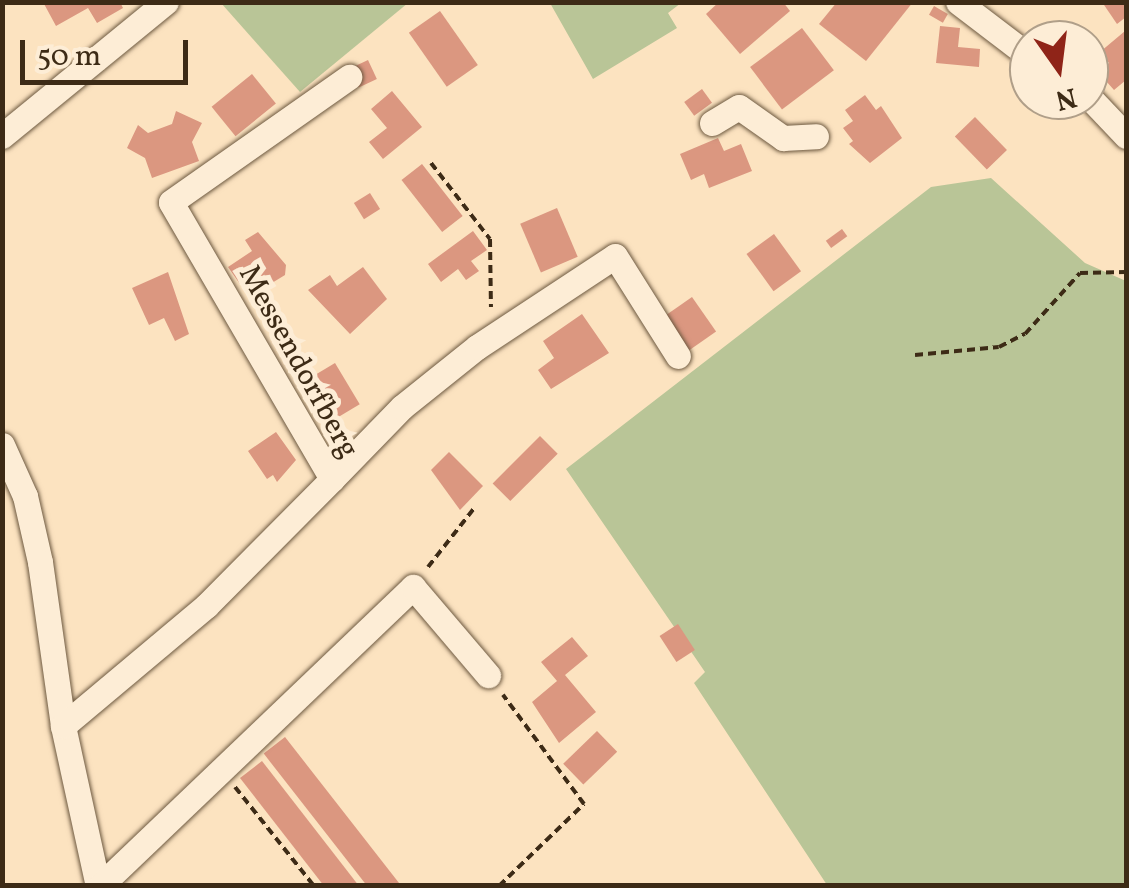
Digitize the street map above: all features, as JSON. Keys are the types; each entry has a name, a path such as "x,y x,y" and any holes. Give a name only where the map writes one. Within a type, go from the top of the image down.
{"street":[{"path":"2,136 166,2"},
{"path":"958,2 1009,41"},
{"name":"Messendorfberg","path":"63,726 206,606 332,479 171,202 350,77"},
{"path":"712,123 739,107 783,138 816,136"},
{"path":"332,479 402,408 477,347 615,256 678,356"},
{"path":"2,445 25,496 40,562 63,726 99,886"},
{"path":"99,886 413,587 488,675"}],"path":[{"path":"431,163 490,239 494,301 477,347"},
{"path":"915,356 999,347 1025,334 1080,273 1126,272"},
{"path":"413,587 475,507"},
{"path":"488,675 584,804 500,886"},
{"path":"206,784 235,786 314,886"}],"green space":[{"path":"221,3 408,3 300,92"},
{"path":"550,3 681,3 668,13 677,28 593,79"},
{"path":"991,178 1085,263 1126,281 1126,885 827,885 694,683 705,672 566,469 931,187"}],"building":[{"path":"43,2 120,2 123,8 97,23 88,8 56,26"},
{"path":"719,2 783,2 790,11 740,54 706,14"},
{"path":"837,2 913,2 866,61 819,24"},
{"path":"1102,2 1126,2 1126,17 1117,24"},
{"path":"934,6 948,14 943,23 929,15"},
{"path":"440,11 478,65 447,87 409,33"},
{"path":"940,26 960,28 958,47 980,49 979,67 936,63"},
{"path":"802,28 834,70 782,109 750,67"},
{"path":"1125,31 1126,80 1114,90 1109,84 1109,44"},
{"path":"368,60 377,79 359,87 350,68"},
{"path":"252,74 276,104 236,136 212,107"},
{"path":"702,89 712,103 694,116 684,102"},
{"path":"392,91 422,127 383,159 369,142 387,128 371,109"},
{"path":"865,95 876,110 881,106 902,138 870,163 849,144 853,141 843,128 853,121 845,110"},
{"path":"176,111 202,123 192,142 199,161 152,178 145,158 127,148 138,125 148,133 172,124"},
{"path":"975,117 1007,150 987,170 955,136"},
{"path":"718,138 724,151 741,144 752,171 709,188 704,174 691,180 680,154"},
{"path":"422,164 463,216 442,232 402,180"},
{"path":"370,193 380,209 364,219 354,203"},
{"path":"557,208 578,257 541,272 520,224"},
{"path":"842,229 847,236 831,248 826,241"},
{"path":"473,231 487,250 471,261 479,271 466,280 458,269 441,282 428,264"},
{"path":"258,232 286,265 285,275 267,286 260,275 242,287 228,267 252,251 245,240"},
{"path":"774,234 801,271 774,291 746,254"},
{"path":"363,267 387,299 350,334 308,290 330,275 337,286"},
{"path":"168,272 189,334 175,341 164,318 149,325 132,288"},
{"path":"692,297 716,331 685,353 661,319"},
{"path":"582,314 609,353 551,389 538,370 554,358 543,341"},
{"path":"335,363 360,404 326,424 302,383"},
{"path":"276,432 296,460 277,482 273,475 267,479 248,451"},
{"path":"540,436 558,454 510,501 493,483"},
{"path":"449,452 483,486 460,510 431,470"},
{"path":"678,624 695,650 676,662 660,636"},
{"path":"572,637 588,656 565,675 596,712 559,743 532,702 557,681 541,662"},
{"path":"597,731 617,752 583,785 563,764"},
{"path":"285,737 401,886 367,886 264,754"},
{"path":"262,761 359,886 324,886 240,778"}]}
